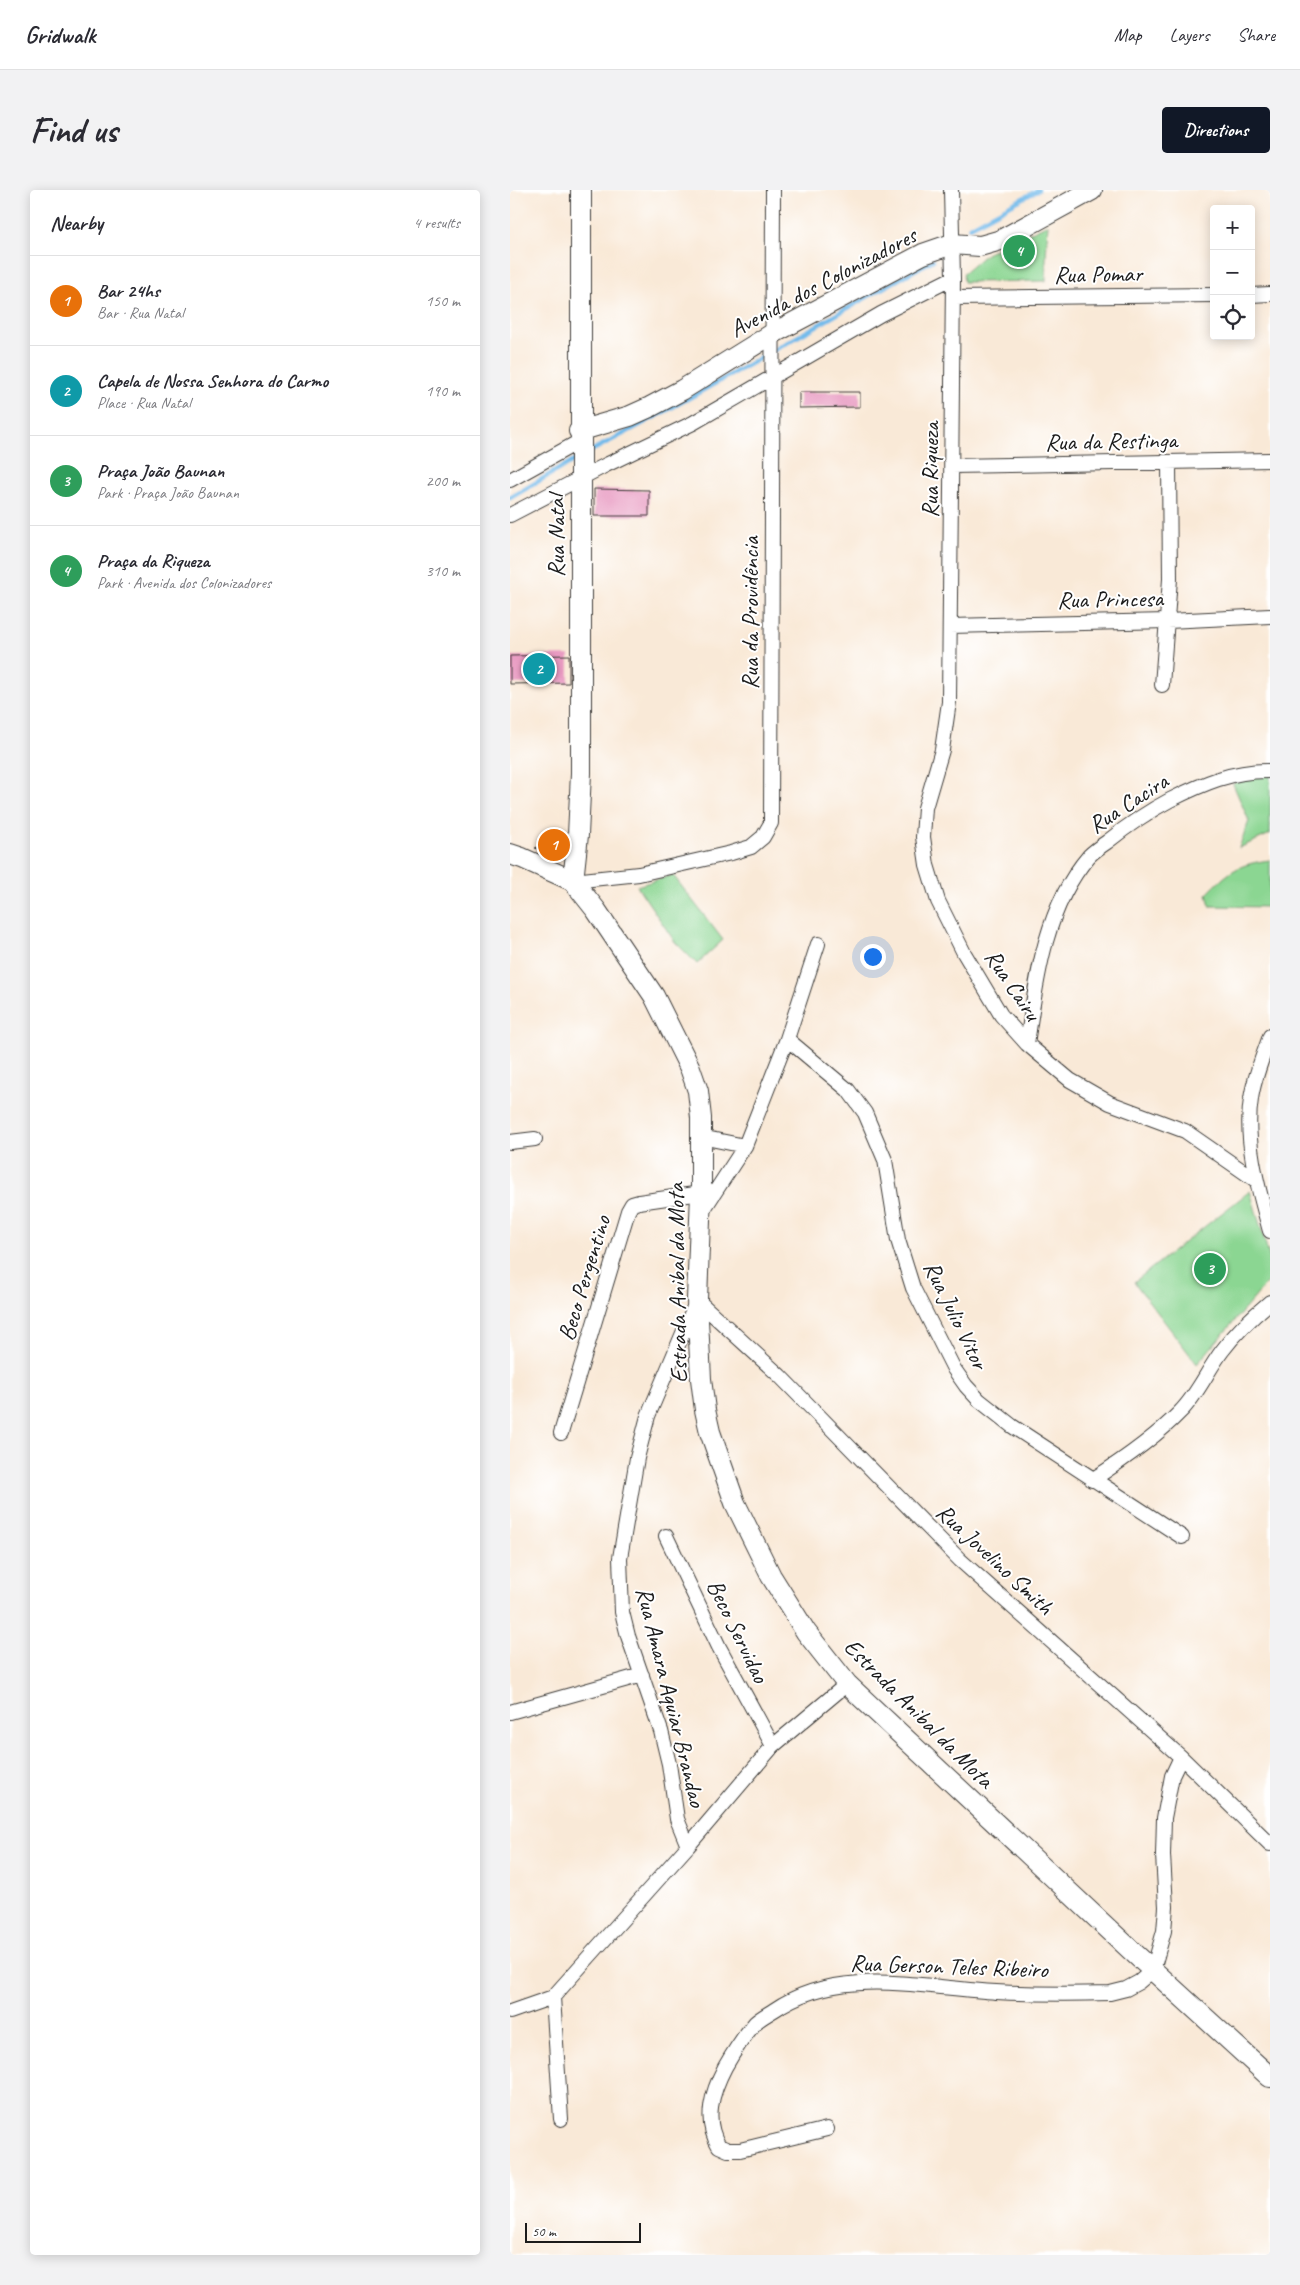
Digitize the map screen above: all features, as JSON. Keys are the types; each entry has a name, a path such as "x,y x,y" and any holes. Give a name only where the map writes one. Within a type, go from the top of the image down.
{"street":[{"name":"Rua Natal","path":"573,881 578,835 581,772 581,190"},
{"name":"Rua da Providência","path":"573,881 639,874 731,854 750,847 763,838 771,823 773,190"},
{"name":"Rua Riqueza","path":"942,750 949,702 954,278 951,190"},
{"name":"Avenida dos Colonizadores","path":"510,480 580,439 682,390 923,254 952,244 980,246 1001,240 1092,190"},
{"path":"510,516 580,474 694,423 772,373 881,314 954,278"},
{"path":"1255,295 1270,294"},
{"name":"Rua Pomar","path":"953,298 1210,295"},
{"name":"Rua da Restinga","path":"952,466 1270,460"},
{"path":"1162,685 1170,579 1169,462"},
{"name":"Rua Princesa","path":"950,626 1168,621 1270,616"},
{"name":"Rua Cairu","path":"942,750 925,808 923,837 927,865 938,901 964,953 1001,1015 1027,1044 1070,1080 1110,1103 1185,1131 1257,1181"},
{"name":"Rua Cacira","path":"1027,1044 1037,978 1047,940 1062,896 1089,855 1144,814 1189,790 1226,775 1253,770 1270,770"},
{"name":"Estrada Anibal da Mota","path":"510,854 573,881 596,910 654,996 690,1068 698,1091 701,1137 697,1300 704,1410 734,1503 785,1599 806,1632 847,1684 1270,2077"},
{"path":"699,1216 745,1146 787,1039 818,944"},
{"path":"1270,1036 1257,1072 1251,1099 1249,1122 1257,1181 1270,1231"},
{"name":"Rua Julio Vitor","path":"787,1039 848,1090 865,1113 885,1160 898,1240 913,1288 954,1369 979,1400 1012,1426 1182,1537"},
{"path":"701,1137 745,1146"},
{"path":"510,1142 535,1139"},
{"name":"Beco Pergentino","path":"561,1433 628,1211 632,1204 701,1193"},
{"name":"Rua Amara Aquiar Brandao","path":"688,1846 677,1820 669,1764 661,1731 628,1636 622,1612 620,1558 636,1467 648,1416 697,1300"},
{"name":"Rua Jovelino Smith","path":"697,1300 780,1376 960,1560 1181,1757 1270,1844"},
{"path":"1092,1480 1151,1438 1181,1411 1199,1389 1221,1352 1241,1328 1270,1302"},
{"name":"Beco Servidao","path":"666,1536 731,1670 773,1746"},
{"path":"510,1712 642,1676"},
{"path":"510,2012 553,1997 688,1846 773,1746 847,1684"},
{"path":"1153,1970 1164,1931 1166,1907 1163,1855 1164,1818 1172,1776 1181,1757"},
{"name":"Rua Gerson Teles Ribeiro","path":"827,2129 740,2150 728,2150 719,2146 710,2124 710,2108 717,2083 728,2062 756,2023 781,2005 808,1992 849,1983 918,1985 996,1992 1110,1992 1126,1989 1139,1982 1153,1970"},
{"path":"553,1997 561,2119"}],"green space":[{"path":"1048,224 1046,281 964,282 963,274 986,254"},
{"path":"1270,774 1270,834 1239,848 1249,821 1233,784 1245,776"},
{"path":"1270,860 1270,907 1210,906 1207,894 1228,874 1242,866"},
{"path":"673,875 723,940 697,964 675,942 637,886"},
{"path":"1250,1191 1270,1259 1270,1280 1197,1364 1134,1282"}],"building":[{"path":"799,392 860,392 860,407 799,408"},
{"path":"594,489 649,490 649,516 594,516"},
{"path":"569,655 569,683 510,684 510,656"},
{"path":"566,834 564,852 556,856 535,848"}],"waterway":[{"path":"970,227 1038,190"},
{"path":"587,453 933,260"},
{"path":"510,498 576,459"}],"place":[{"name":"Praça da Riqueza","path":"1019,251"},
{"name":"Capela de Nossa Senhora do Carmo","path":"539,669"},
{"name":"Bar 24hs","path":"554,845"},
{"name":"Praça João Baunan","path":"1210,1269"}]}
